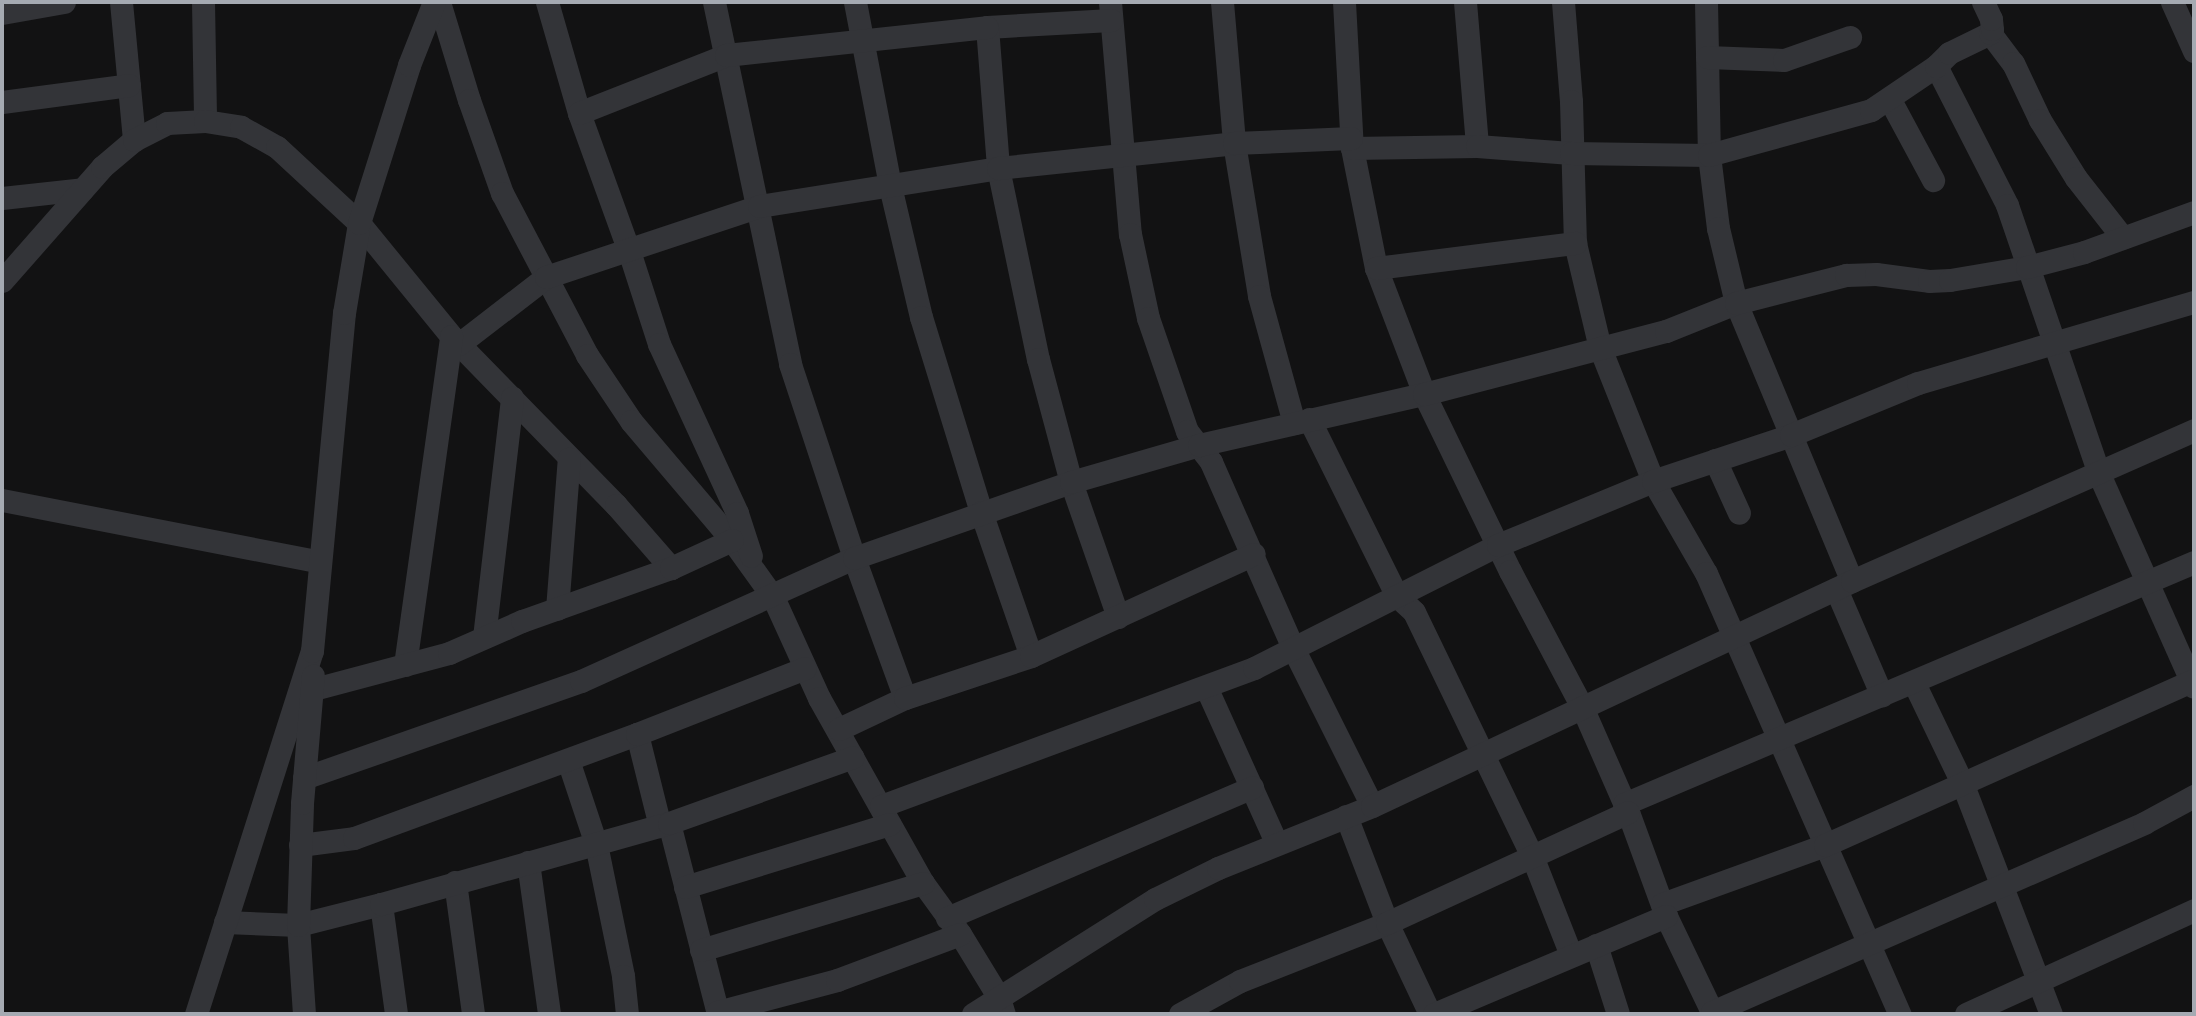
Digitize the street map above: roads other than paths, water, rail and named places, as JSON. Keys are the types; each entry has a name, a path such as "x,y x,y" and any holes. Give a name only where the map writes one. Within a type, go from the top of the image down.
{"street":[{"path":"2,13 64,2"},
{"path":"121,2 134,139"},
{"path":"202,2 205,121"},
{"path":"304,1014 298,925 300,845 314,690 312,651 344,313 359,223 409,65 437,2"},
{"path":"437,2 502,193 587,355 631,421 732,540 773,597 805,668 923,883 953,926 1001,1006"},
{"path":"547,2 579,113 659,344 737,513 756,571"},
{"path":"714,2 759,206 790,364 854,558 905,698"},
{"path":"855,2 890,186 921,317 981,512 1031,656"},
{"path":"1222,2 1234,143 1259,296 1302,421 1397,596 1413,612 1532,856 1570,955"},
{"path":"1344,2 1352,143 1376,268 1424,394 1582,707 1626,808 1664,910 1713,1013 2144,823 2194,796"},
{"path":"1465,2 1477,146"},
{"path":"1563,2 1571,101 1575,243 1600,348 1653,481 1706,573 1900,1014"},
{"path":"1706,2 1709,155 1718,228 1736,303 1791,435 1882,696"},
{"path":"405,665 455,340 546,277 759,206 998,168 1234,143 1477,146 1571,153 1709,155 1871,110 1890,100 1949,53 1990,33 1991,19 1983,2"},
{"path":"2172,2 2194,51"},
{"path":"579,113 726,55 1110,11 1130,234 1148,318 1187,430 1211,462 1254,554 1294,650 1372,806"},
{"path":"987,27 998,168 1038,359 1071,482 1118,617"},
{"path":"1990,33 2013,63 2040,120 2076,178 2123,237"},
{"path":"1707,57 1784,60 1850,37"},
{"path":"1346,816 1387,923 1432,1014 1596,945 1664,910 1825,845 2193,683 2099,474 1998,186 1936,66"},
{"path":"2,102 129,85"},
{"path":"1890,100 1933,180"},
{"path":"2,281 83,189 134,139 167,123 205,121 240,127 277,148 359,223 455,340 671,568"},
{"path":"2,198 83,189"},
{"path":"304,778 581,681 773,597 854,558 1071,482 1199,445 1424,394 1666,331 1736,303 1846,275 1876,274 1929,281 2026,267 2194,212"},
{"path":"1376,268 1575,243"},
{"path":"685,887 886,815 1206,687 1294,650 1498,545 1653,481 1791,435 1918,383 2194,302"},
{"path":"484,637 512,398"},
{"path":"973,1014 1001,1006 1155,899 1218,868 1372,806 1736,638 1844,585 2194,430"},
{"path":"557,609 569,458"},
{"path":"1715,460 1739,513"},
{"path":"2,500 320,562"},
{"path":"314,690 449,653 557,609 671,568 732,540"},
{"path":"839,729 905,698 1031,656 1254,554"},
{"path":"1180,1014 1240,981 1387,923 1532,856 1626,808 2194,562"},
{"path":"197,1014 312,651"},
{"path":"300,845 354,838 637,734 805,668"},
{"path":"1914,683 1963,785 2051,1014"},
{"path":"1206,687 1277,844"},
{"path":"637,734 685,887 717,1013 837,980 1252,787"},
{"path":"225,922 298,925 381,904 664,825 853,757"},
{"path":"568,760 596,844 623,976 627,1014"},
{"path":"528,862 549,1014"},
{"path":"456,882 474,1014"},
{"path":"701,950 923,883"},
{"path":"381,904 396,1014"},
{"path":"1966,1014 2039,978 2194,910"},
{"path":"1596,945 1618,1014"}]}
